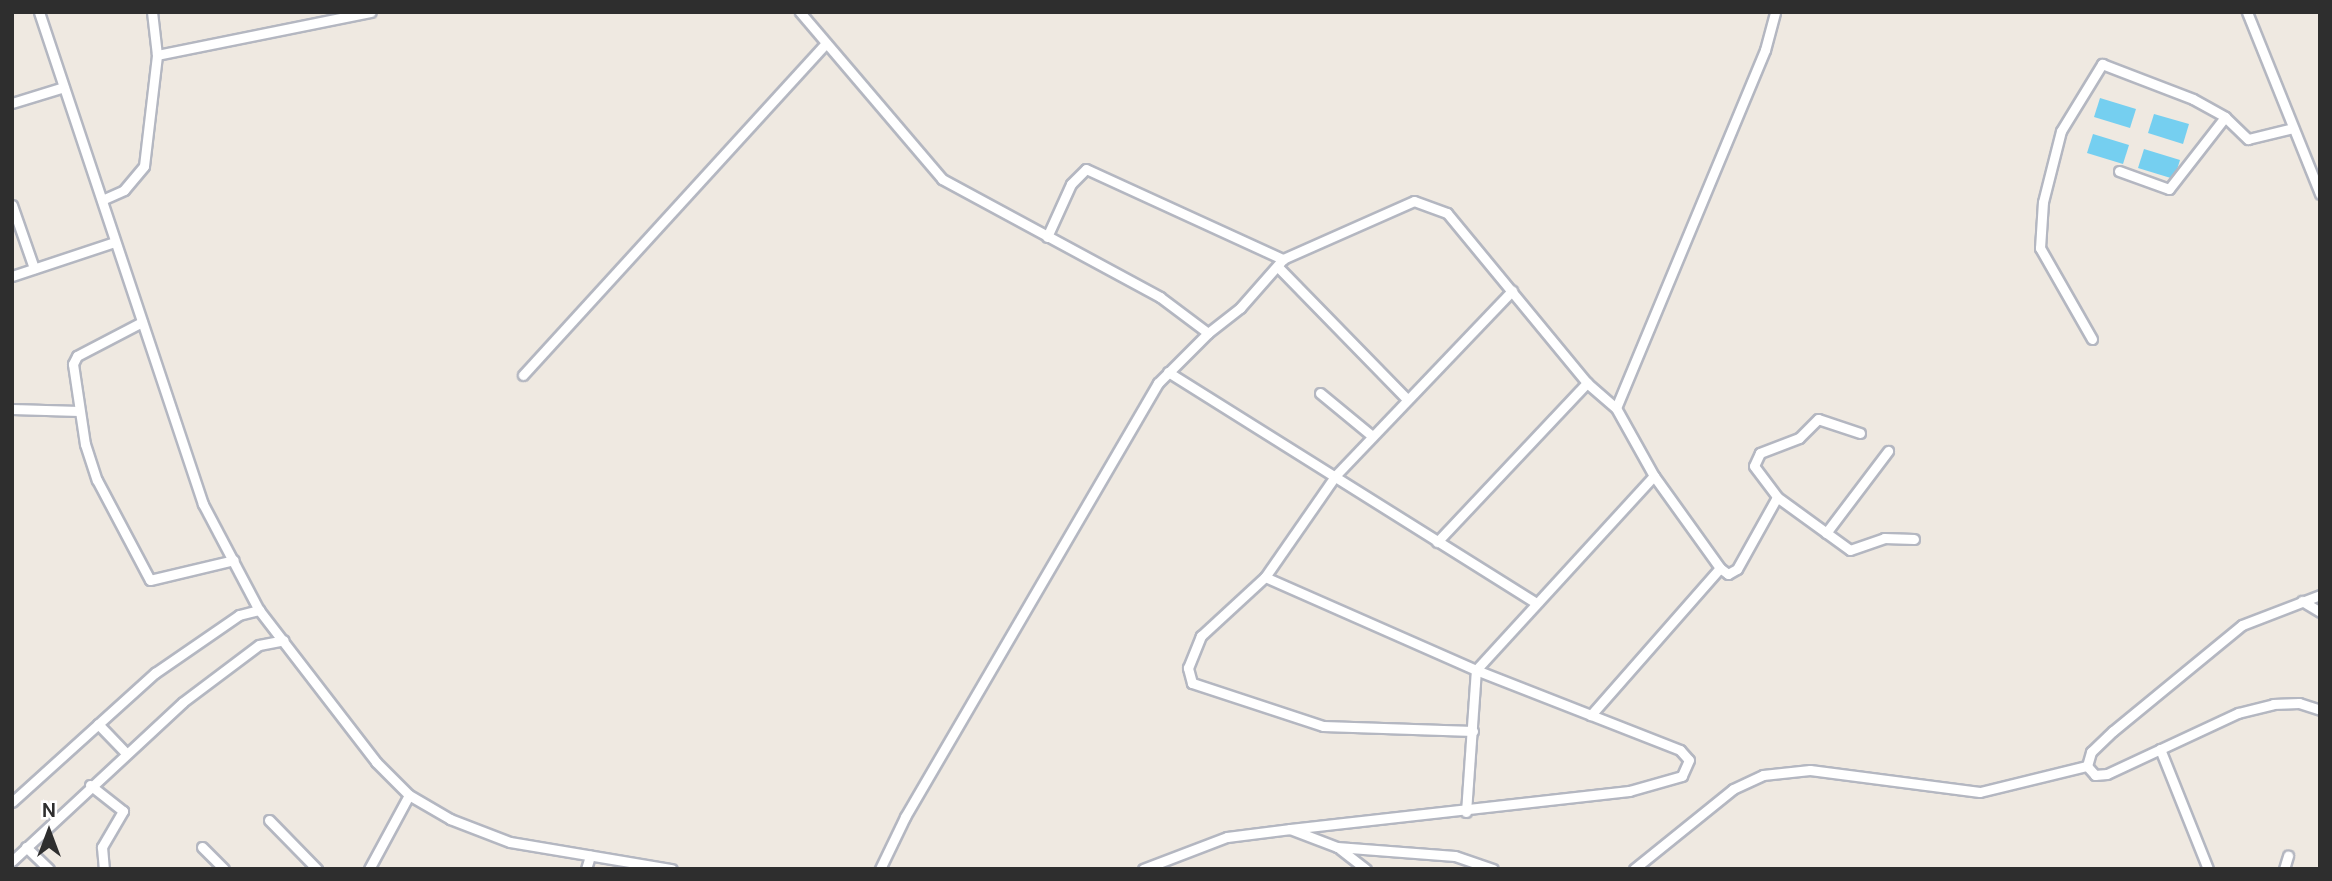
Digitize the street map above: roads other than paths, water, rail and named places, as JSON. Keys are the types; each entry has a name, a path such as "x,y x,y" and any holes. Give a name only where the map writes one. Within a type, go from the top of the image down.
{"street":[{"path":"39,12 203,503 259,610 376,762 409,795 491,835 648,867 672,869"},
{"path":"102,200 124,190 144,166 157,55 152,12"},
{"path":"157,55 371,12"},
{"path":"800,12 942,179 1160,298 1208,333"},
{"path":"1616,408 1765,50 1774,12"},
{"path":"2247,12 2320,194"},
{"path":"523,375 826,43"},
{"path":"2092,339 2040,248 2043,202 2061,131 2102,64 2146,78 2225,117 2248,139 2293,128"},
{"path":"12,103 64,87"},
{"path":"2119,171 2169,189 2225,117"},
{"path":"1047,237 1071,184 1086,169 1281,263 1406,398"},
{"path":"880,869 1081,511 1168,372 1281,263 1380,212 1426,202 1447,213 1587,383 1616,408 1654,476 1720,568 1728,575 1737,569 1777,497"},
{"path":"12,205 34,268"},
{"path":"12,276 115,242"},
{"path":"1473,731 1323,726 1192,683 1188,668 1201,636 1265,577 1336,475 1406,398 1512,291"},
{"path":"142,322 77,356 72,375 97,480 123,522 144,577 158,580 234,560"},
{"path":"1168,372 1535,602"},
{"path":"1437,542 1587,383"},
{"path":"1320,393 1371,435"},
{"path":"12,410 79,411"},
{"path":"1860,433 1818,419 1799,438 1760,453 1754,466 1777,497 1850,550 1884,538 1914,539"},
{"path":"1826,533 1888,451"},
{"path":"1466,812 1476,670 1535,602 1654,476"},
{"path":"1591,715 1720,568"},
{"path":"1143,869 1227,837 1466,812 1655,786 1688,770 1689,760 1680,750 1476,670 1265,577"},
{"path":"2087,766 2091,752 2113,731 2233,632 2320,595"},
{"path":"2302,601 2320,612"},
{"path":"12,802 98,724 210,633 239,615 259,610"},
{"path":"12,862 125,752 259,645 284,640"},
{"path":"2087,766 2095,775 2107,774 2238,713 2273,704 2299,703 2320,710"},
{"path":"98,724 125,752"},
{"path":"2160,749 2208,869"},
{"path":"1633,869 1732,789 1763,775 1810,771 1980,792 2087,766"},
{"path":"90,785 123,811 102,847 104,869"},
{"path":"369,869 409,795"},
{"path":"269,820 317,869"},
{"path":"1290,829 1337,846 1455,856 1493,869"},
{"path":"1337,846 1366,869"},
{"path":"26,847 50,869"},
{"path":"202,847 224,869"},
{"path":"586,869 590,856"},
{"path":"2284,869 2288,856"}],"water":[{"path":"2100,98 2136,109 2130,128 2094,117"},
{"path":"2154,114 2189,124 2183,144 2148,133"},
{"path":"2093,134 2129,145 2123,164 2087,153"},
{"path":"2144,149 2180,160 2174,179 2138,168"}]}
